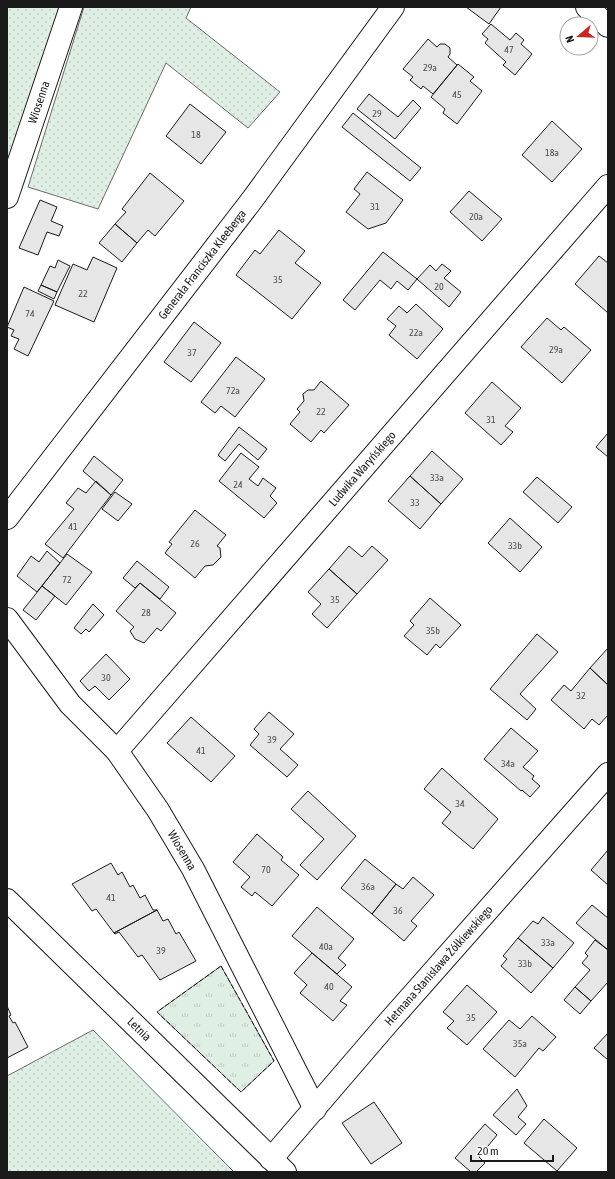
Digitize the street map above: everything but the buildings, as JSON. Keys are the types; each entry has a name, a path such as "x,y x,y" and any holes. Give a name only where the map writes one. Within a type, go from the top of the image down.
{"street":[{"name":"Wiosenna","path":"7,197 71,7"},
{"name":"Generała Franciszka Kleeberga","path":"7,518 252,200 394,7"},
{"path":"587,7 608,26"},
{"name":"Ludwika Waryńskiego","path":"117,751 608,186"},
{"name":"Wiosenna","path":"7,619 70,704 117,751 158,810 193,869 315,1109"},
{"name":"Hetmana Stanisława Żółkiewskiego","path":"278,1165 315,1109 608,774"},
{"name":"Letnia","path":"7,900 278,1165"}],"green space":[{"path":"7,7 64,7 7,167"},
{"path":"84,7 191,7 186,18 280,92 248,128 166,63 98,209 28,187"},
{"path":"221,966 274,1061 241,1092 157,1012"},
{"path":"93,1030 234,1172 7,1172 7,1076"}],"fence":[{"path":"221,966 274,1061 241,1092 157,1012 221,966"}]}
